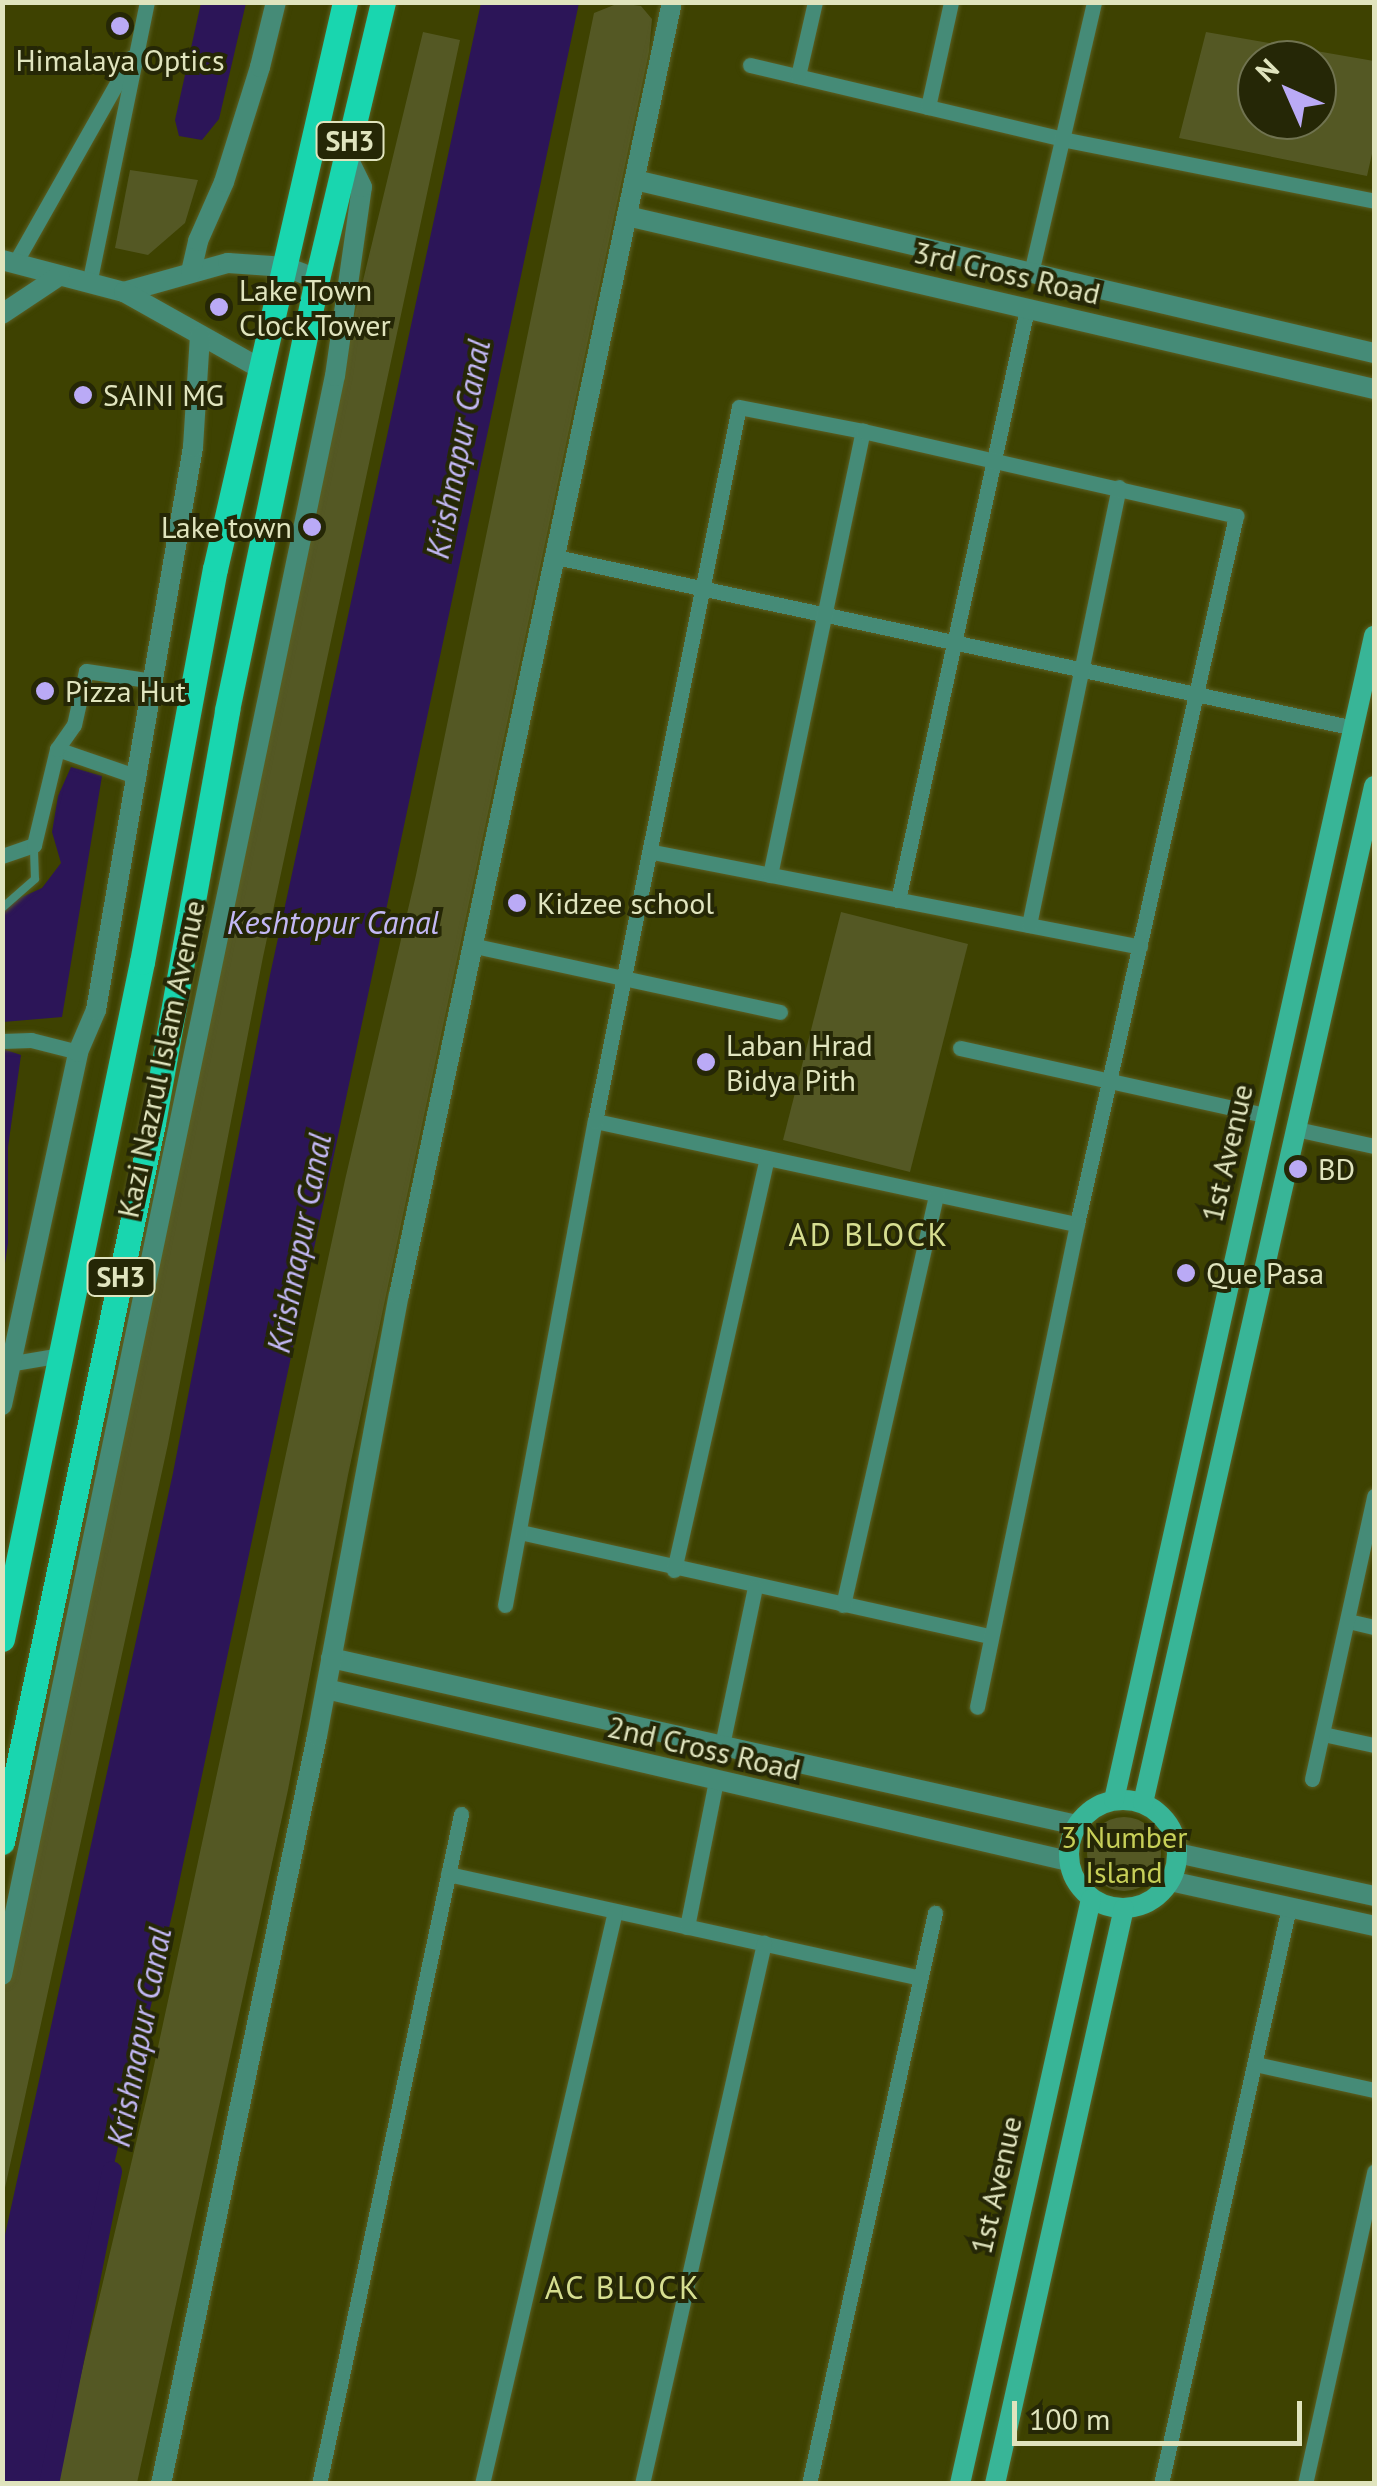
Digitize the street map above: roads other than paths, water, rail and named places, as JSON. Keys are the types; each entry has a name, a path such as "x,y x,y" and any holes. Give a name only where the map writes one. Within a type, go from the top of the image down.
{"main road":[{"name":"Kazi Nazrul Islam Avenue","path":"2,1639 62,1355 215,569 345,2"},
{"name":"Kazi Nazrul Islam Avenue","path":"2,1842 149,1142 227,710 317,279 383,2"},
{"name":"1st Avenue","path":"1114,1800 1374,636"},
{"path":"189,708 227,710"},
{"path":"1143,1803 1374,786"},
{"path":"1114,1800 1143,1803 1161,1814 1173,1832 1177,1853 1170,1881 1151,1901 1124,1908 1091,1899 1072,1876 1068,1861 1076,1825 1092,1809 1114,1800"},
{"name":"1st Avenue","path":"960,2484 1091,1899"},
{"path":"995,2484 1124,1908"},
{"path":"1032,2162 1066,2168"}],"street":[{"path":"89,284 147,2"},
{"path":"191,272 198,241 224,182 276,2"},
{"path":"161,2484 326,1689 399,1295 672,2"},
{"path":"798,76 815,2"},
{"path":"928,106 951,2"},
{"path":"1031,273 1094,2"},
{"path":"138,46 9,261 124,292 263,370"},
{"path":"750,65 1062,139 1374,201"},
{"name":"Kazi Nazrul Islam Avenue","path":"2,1975 335,376 362,187 346,156"},
{"name":"3rd Cross Road","path":"635,180 1374,353"},
{"name":"3rd Cross Road","path":"627,216 1374,388"},
{"path":"924,286 932,250"},
{"path":"124,292 228,263 286,267 317,279"},
{"path":"2,314 59,276"},
{"path":"1138,333 1146,298"},
{"path":"898,900 990,463 1028,309"},
{"path":"2,1404 7,1365 78,1052 96,1010 192,447 200,336"},
{"path":"506,1605 596,1121 740,407 863,431 990,463 1236,513 1077,1224 977,1707"},
{"path":"770,875 863,431"},
{"path":"1030,926 1119,487"},
{"path":"556,557 1354,728"},
{"path":"2,856 34,844 57,749 74,725 86,672 154,681"},
{"path":"57,749 138,776"},
{"path":"653,852 1140,947"},
{"path":"475,946 780,1012"},
{"path":"2,1041 31,1040 78,1052"},
{"path":"960,1048 1109,1078 1266,1116"},
{"path":"596,1121 1077,1224"},
{"path":"1296,1128 1374,1146"},
{"path":"674,1570 766,1158"},
{"path":"842,1605 936,1194"},
{"path":"7,1365 62,1355"},
{"path":"1312,1779 1373,1507"},
{"path":"520,1532 674,1570 990,1636"},
{"path":"722,1746 755,1586"},
{"path":"1348,1622 1374,1627"},
{"path":"330,1658 1076,1825"},
{"name":"2nd Cross Road","path":"326,1689 1068,1861"},
{"path":"596,1754 604,1719"},
{"path":"1323,1734 1374,1745"},
{"path":"802,1800 811,1765"},
{"path":"687,1926 716,1781"},
{"path":"318,2484 461,1814"},
{"path":"1177,1853 1366,1894 1352,1920"},
{"path":"448,1874 920,1978"},
{"path":"1170,1881 1374,1926"},
{"path":"1161,2484 1290,1907"},
{"path":"482,2484 615,1911"},
{"path":"808,2484 934,1912"},
{"path":"642,2484 764,1944"},
{"path":"1254,2064 1374,2090"},
{"path":"1305,2484 1374,2172"}],"lane":[{"path":"2,908 35,879 34,844"}],"water":[{"path":"201,3 246,3 219,119 202,140 179,136 175,120"},
{"name":"Keshtopur Canal","path":"481,3 579,3 175,1902 40,2483 3,2483 3,2244 173,1473 270,975"},
{"path":"71,767 102,776 62,1017 3,1022 2,906 42,888 61,863 52,832 58,796"},
{"path":"3,1049 21,1055 8,1147 8,1243 3,1277"}],"waterway":[{"name":"Krishnapur Canal","path":"49,2484 112,2171"}],"place":[{"name":"Himalaya Optics","path":"120,26"},
{"name":"Lake Town Clock Tower","path":"219,307"},
{"name":"SAINI MG","path":"83,395"},
{"name":"Lake town","path":"312,527"},
{"name":"Pizza Hut","path":"45,691"},
{"name":"Kidzee school","path":"517,903"},
{"name":"Laban Hrad Bidya Pith","path":"706,1062"},
{"name":"BD","path":"1298,1169"},
{"name":"Que Pasa","path":"1186,1273"}],"district":[{"name":"AD BLOCK","path":"869,1234"},
{"name":"AC BLOCK","path":"623,2287"}],"park label":[{"name":"3 Number Island","path":"1124,1854"}]}
